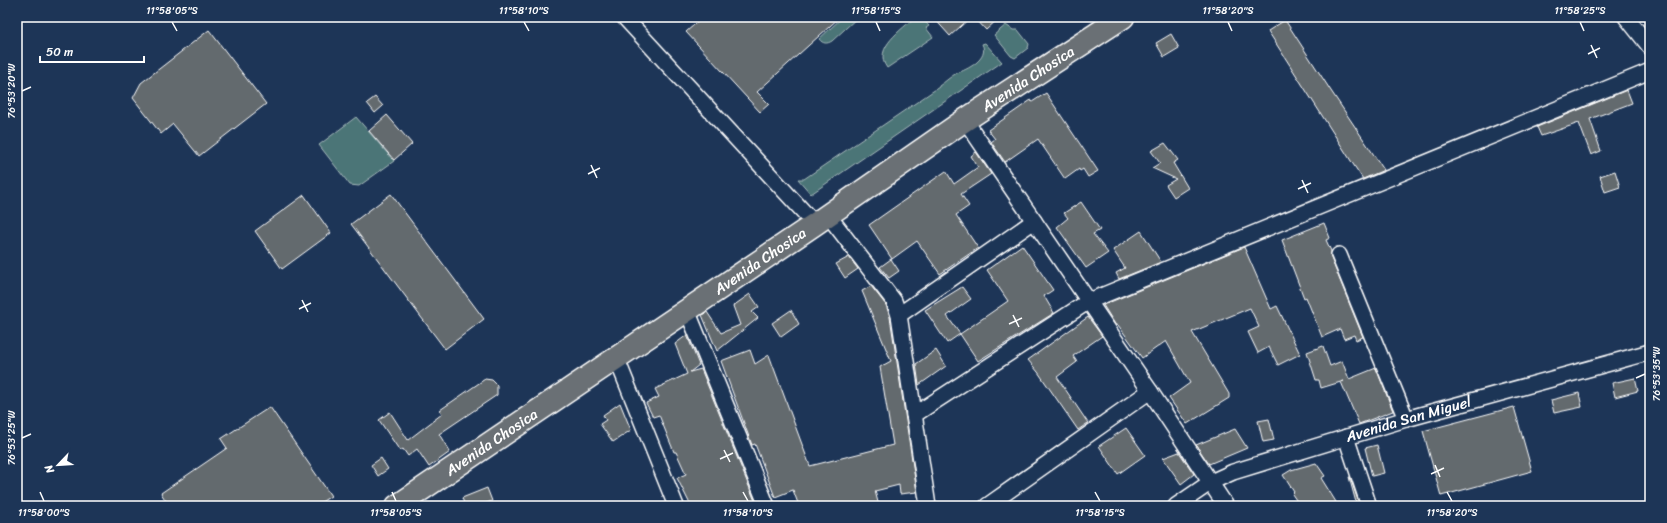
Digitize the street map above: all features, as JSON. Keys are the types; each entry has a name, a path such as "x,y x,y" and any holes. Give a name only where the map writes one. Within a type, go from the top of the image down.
{"main road":[{"name":"Avenida Chosica","path":"396,506 821,220 965,120 1123,17"}],"street":[{"path":"624,17 821,220 894,301 899,315 928,506"},
{"path":"1626,17 1650,47"},
{"path":"914,416 1089,301 1307,210 1650,71"},
{"path":"965,120 1150,391 1226,506"},
{"path":"899,315 1034,221"},
{"path":"1339,255 1406,419"},
{"path":"687,310 767,506"},
{"name":"Avenida San Miguel","path":"1176,506 1211,482 1233,472 1406,419 1650,352"},
{"path":"616,357 676,506"},
{"path":"987,506 1150,391"},
{"path":"1346,437 1369,506"}],"green space":[{"path":"843,17 848,20 851,17 858,17 832,41 828,43 822,42 819,39"},
{"path":"915,17 921,17 929,26 926,28 933,37 887,68 883,61 883,53 886,46 897,33"},
{"path":"1006,25 1013,30 1018,30 1029,44 1028,48 1015,58 1011,56 994,35"},
{"path":"985,43 1002,62 811,194 798,179 804,179 939,87 952,76 976,63 983,54 984,49 982,44"},
{"path":"356,117 394,161 359,186 350,185 319,145"}],"building":[{"path":"703,17 840,17 757,92 769,104 760,112 686,32"},
{"path":"933,17 971,17 950,36"},
{"path":"974,17 1000,17 986,30"},
{"path":"1285,20 1384,170 1363,179 1353,164 1268,31"},
{"path":"209,30 266,104 199,156 173,124 161,134 133,98 141,83"},
{"path":"1171,34 1179,48 1164,57 1156,43"},
{"path":"1627,90 1632,103 1590,119 1601,151 1591,155 1579,123 1541,136 1537,127"},
{"path":"1046,93 1098,171 1088,177 1083,169 1080,171 1079,169 1065,179 1038,139 1005,162 991,142 995,139 988,130 1031,100 1032,102"},
{"path":"375,97 383,106 375,113 367,103"},
{"path":"387,115 412,144 394,160 369,131"},
{"path":"1165,143 1178,160 1173,163 1188,188 1174,197 1166,185 1176,179 1152,168 1160,163 1151,151"},
{"path":"976,152 991,174 961,194 969,206 956,215 978,248 940,274 917,241 892,259 869,225 946,171 954,184 978,167 971,156"},
{"path":"1615,171 1620,187 1605,192 1600,176"},
{"path":"391,194 484,319 445,349 351,224"},
{"path":"304,195 331,233 282,269 255,231"},
{"path":"1081,202 1100,230 1093,234 1108,253 1086,268 1057,227 1068,218 1064,213"},
{"path":"1324,223 1330,238 1326,240 1331,251 1331,258 1363,337 1356,340 1354,335 1344,339 1340,329 1322,337 1306,297 1304,298 1282,240"},
{"path":"1141,231 1161,262 1119,279 1116,273 1125,268 1113,250"},
{"path":"1022,245 1053,290 1044,296 1054,313 978,361 960,334 1008,301 987,270"},
{"path":"1244,247 1271,309 1277,306 1300,354 1278,365 1269,347 1258,353 1248,332 1259,327 1250,308 1192,332 1229,394 1229,398 1187,424 1169,398 1190,383 1166,341 1142,358 1118,325 1116,326 1103,305"},
{"path":"849,257 858,269 845,278 836,264"},
{"path":"891,259 899,271 889,278 880,267"},
{"path":"871,286 886,305 890,317 917,492 900,494 899,485 875,491 879,506 799,506 793,490 775,497 755,444 752,445 721,361 750,350 755,364 769,355 810,466 893,445 880,367 891,361 862,291"},
{"path":"962,287 971,299 947,316 960,334 947,343 925,310"},
{"path":"750,294 759,307 752,312 758,318 717,351 702,315 707,312 721,333 740,325 733,306"},
{"path":"791,310 799,324 781,337 772,323"},
{"path":"1088,317 1102,336 1073,356 1077,362 1057,377 1088,423 1078,430 1028,360"},
{"path":"687,335 699,365 690,372 701,369 757,506 691,506 677,478 686,474 676,452 674,452 659,415 653,417 646,403 659,397 655,389 687,374 675,344"},
{"path":"1323,346 1330,366 1342,361 1349,379 1376,368 1393,411 1359,424 1341,382 1344,381 1321,388 1319,380 1316,380 1307,352"},
{"path":"936,350 946,366 919,385 916,364"},
{"path":"1635,378 1638,391 1615,397 1612,383"},
{"path":"485,379 492,380 497,385 497,395 439,434 450,452 429,467 417,449 408,456 403,449 400,451 379,420 390,412 408,440 442,414 440,410"},
{"path":"1579,393 1582,407 1554,413 1551,400"},
{"path":"620,403 631,430 613,442 600,424 606,420 603,415"},
{"path":"270,407 331,496 315,506 169,506 161,493 227,448 221,439"},
{"path":"1514,407 1532,471 1441,496 1423,431"},
{"path":"1269,419 1274,440 1263,442 1258,421"},
{"path":"1126,428 1145,455 1118,474 1099,446"},
{"path":"1235,429 1247,448 1209,464 1196,445"},
{"path":"1377,445 1384,473 1372,476 1365,448"},
{"path":"1179,452 1194,474 1181,484 1163,458"},
{"path":"381,458 388,469 378,476 371,465"},
{"path":"1316,463 1325,476 1321,478 1336,502 1330,506 1300,506 1292,494 1294,492 1283,475 1291,470"},
{"path":"1350,477 1360,506 1357,506"},
{"path":"487,488 492,501 479,506 465,506 462,498"}]}
